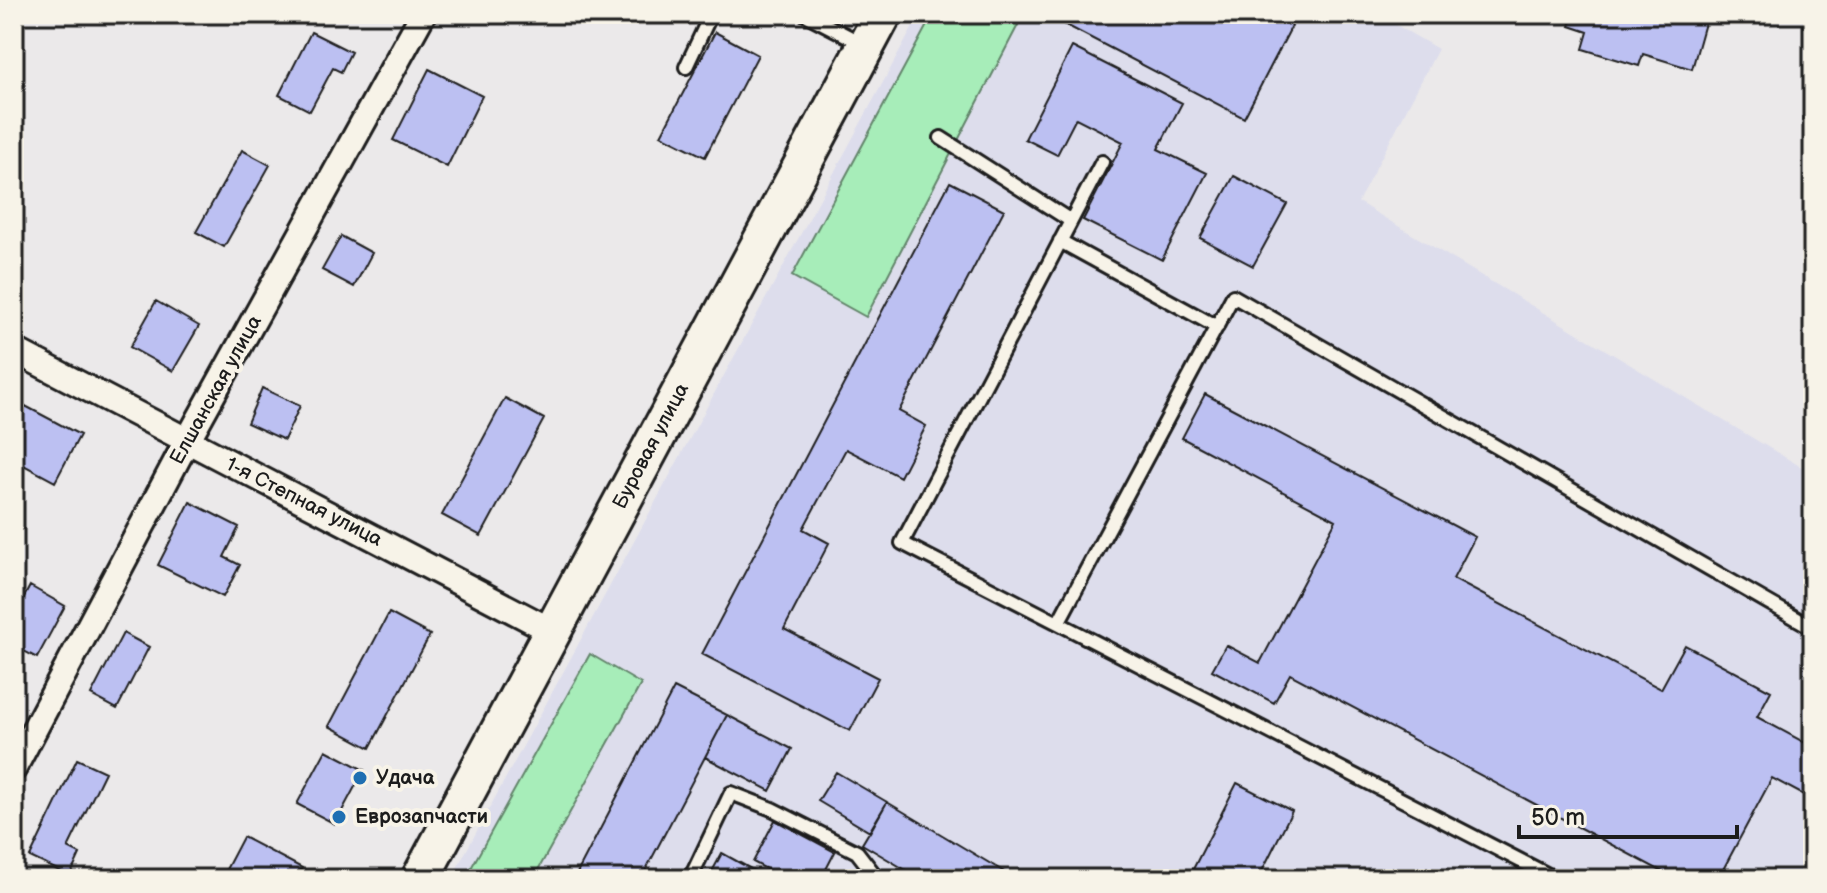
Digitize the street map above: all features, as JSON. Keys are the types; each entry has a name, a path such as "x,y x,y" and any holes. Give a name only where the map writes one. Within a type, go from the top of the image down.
{"main road":[{"name":"Буровая улица","path":"420,879 883,14"}],"street":[{"name":"Елшанская улица","path":"14,768 187,441 423,14"},
{"name":"1-я Степная улица","path":"14,350 552,631"}],"lane":[{"path":"686,67 711,14"},
{"path":"805,14 866,45"},
{"path":"941,138 1071,221"},
{"path":"1102,162 902,543 1556,879"},
{"path":"1060,241 1217,327"},
{"path":"1058,623 1233,296 1813,628"},
{"path":"690,879 731,793 772,809 857,852 878,879"}],"shaded area":[{"path":"920,14 1377,14 1438,49 1358,202 1813,474 1813,879 451,879"}],"green space":[{"path":"933,14 1001,14 1018,25 866,317 792,276"},
{"path":"590,654 641,684 533,879 465,879"}],"building":[{"path":"1045,14 1298,14 1244,118"},
{"path":"1574,14 1674,14 1705,23 1692,69 1643,54 1639,66 1583,49 1588,32 1570,26"},
{"path":"311,32 351,52 341,72 333,68 310,111 279,95"},
{"path":"715,32 758,55 705,157 661,135"},
{"path":"1072,47 1182,103 1158,149 1207,173 1162,260 1083,220 1123,142 1076,118 1057,155 1025,139"},
{"path":"429,69 482,96 447,167 393,140"},
{"path":"242,150 270,165 224,247 196,232"},
{"path":"1234,176 1287,204 1253,266 1200,238"},
{"path":"950,182 1004,210 899,411 926,426 900,477 846,449 803,529 829,543 784,629 878,678 850,731 702,654"},
{"path":"341,236 372,253 354,287 322,270"},
{"path":"156,301 199,326 173,371 130,347"},
{"path":"262,388 300,406 284,440 247,423"},
{"path":"1205,394 1475,537 1453,579 1661,689 1685,645 1771,691 1757,717 1813,747 1813,800 1772,778 1718,879 1676,879 1290,674 1274,703 1212,670 1226,645 1260,663 1336,520 1182,438"},
{"path":"505,398 544,419 481,536 442,515"},
{"path":"14,400 80,435 55,482 14,460"},
{"path":"190,502 239,527 224,557 240,565 223,597 158,565"},
{"path":"30,586 65,606 37,658 14,646 14,616"},
{"path":"389,613 430,635 370,748 329,726"},
{"path":"123,633 149,647 117,709 91,695"},
{"path":"674,688 727,715 641,879 574,879"},
{"path":"727,715 792,749 770,791 705,757"},
{"path":"326,750 364,770 335,824 297,804"},
{"path":"77,759 105,772 68,848 80,854 70,876 30,857"},
{"path":"836,772 887,802 870,832 818,801"},
{"path":"1237,783 1292,811 1258,879 1188,879"},
{"path":"887,802 1006,873 1002,879 921,879 862,844"},
{"path":"775,820 835,852 821,879 785,879 753,862"},
{"path":"243,837 302,868 296,879 221,879"},
{"path":"722,853 769,879 708,879"}],"place":[{"name":"Удача","path":"360,778"},
{"name":"Еврозапчасти","path":"339,817"}]}
